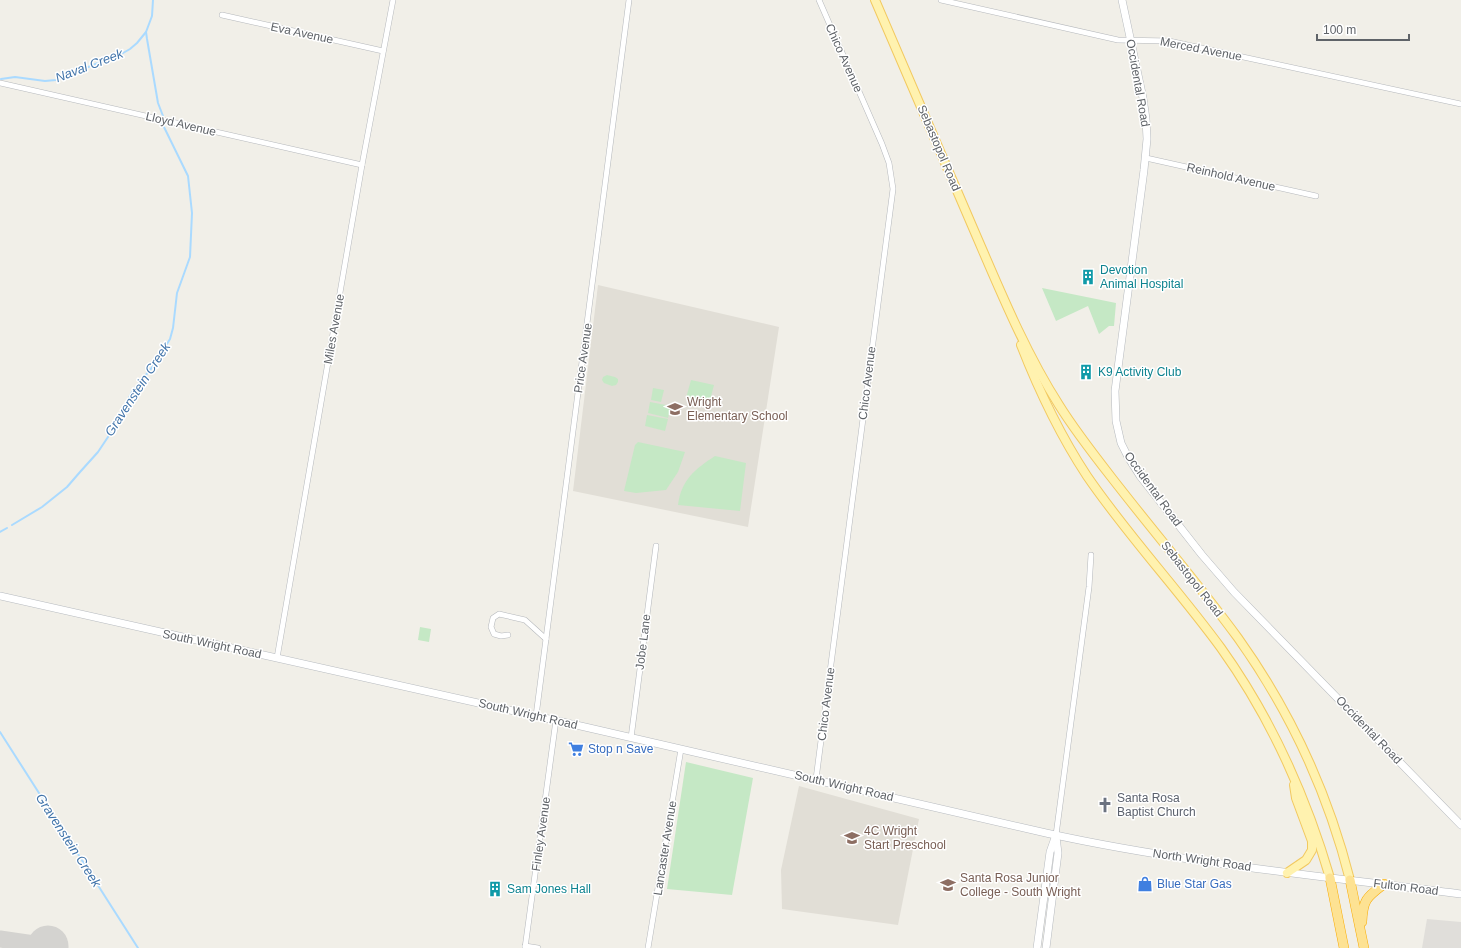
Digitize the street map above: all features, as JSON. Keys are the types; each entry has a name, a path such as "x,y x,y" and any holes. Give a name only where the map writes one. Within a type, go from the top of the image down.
{"highway":[{"path":"1330,878 1344,948"},
{"path":"1350,880 1364,948"},
{"path":"1362,935 1363,911 1368,896 1384,884"}],"main road":[{"name":"Sebastopol Road","path":"875,0 1002,296 1032,373 1049,410 1067,443 1110,508 1220,648 1257,704 1291,770 1309,814 1330,878"},
{"name":"Occidental Road","path":"1122,0 1146,119 1146,158 1115,391 1116,421 1124,450 1144,482 1224,581 1461,825"},
{"name":"Sebastopol Road","path":"1002,296 1044,379 1076,431 1226,622 1250,655 1270,688 1290,722 1316,778 1337,834 1350,880"},
{"name":"South Wright Road","path":"0,596 556,720 1056,835"},
{"path":"1287,873 1306,860 1312,850 1312,841 1296,798 1291,770"},
{"path":"1037,948 1050,852 1056,835"},
{"path":"1046,948 1058,853 1056,835"},
{"name":"North Wright Road","path":"1056,835 1126,849 1287,873 1350,880"},
{"name":"Fulton Road","path":"1350,880 1461,894"}],"street":[{"name":"Miles Avenue","path":"277,658 362,164 393,0"},
{"name":"Price Avenue","path":"536,716 629,0"},
{"name":"Chico Avenue","path":"816,779 893,189 889,163 882,144 819,0"},
{"name":"Merced Avenue","path":"941,0 1118,40 1169,40 1461,104"},
{"name":"Eva Avenue","path":"222,15 383,51"},
{"name":"Lloyd Avenue","path":"0,83 362,164"},
{"name":"Reinhold Avenue","path":"1146,158 1316,196"},
{"name":"Jobe Lane","path":"631,738 656,546"},
{"path":"1056,835 1089,586 1091,555"},
{"path":"508,635 501,636 494,634 491,627 493,618 499,614 525,620 546,639"},
{"name":"Finley Avenue","path":"525,947 556,720"},
{"name":"Lancaster Avenue","path":"648,948 681,749"},
{"path":"525,947 538,948"}],"shaded area":[{"name":"Wright Elementary School","path":"598,285 779,327 748,527 573,491"},
{"name":"4C Wright Start Preschool","path":"799,786 919,819 898,925 782,909 781,870"},
{"path":"1427,919 1461,922 1461,948 1422,948"}],"green space":[{"path":"1042,288 1116,303 1114,326 1109,326 1099,334 1088,306 1056,321"},
{"path":"607,375 618,379 616,385 612,386 604,383 602,380 603,377"},
{"path":"691,380 714,385 709,404 686,398"},
{"path":"653,388 664,390 661,402 651,400"},
{"path":"650,402 671,406 668,418 648,413"},
{"path":"647,415 668,419 665,431 645,426"},
{"path":"638,442 685,452 678,472 666,490 636,493 624,491 635,445"},
{"path":"715,456 746,463 740,511 678,505 682,489 690,476"},
{"path":"420,627 431,629 429,642 418,640"},
{"path":"686,762 753,778 732,895 667,889"}],"waterway":[{"name":"Gravenstein Creek","path":"153,0 152,16 146,32 158,103 163,116"},
{"name":"Naval Creek","path":"1,79 15,77 45,81 56,80 98,63 111,60 130,49 146,32"},
{"name":"Gravenstein Creek","path":"12,525 42,507 67,487 98,452 110,434 132,392 154,365 170,339 173,328 177,293 190,257 192,213 188,176 162,123"},
{"name":"Gravenstein Creek","path":"0,532 7,528"},
{"name":"Gravenstein Creek","path":"0,732 138,948"}],"taxiway":[{"path":"0,939 48,946"}],"place":[{"name":"Devotion Animal Hospital","path":"1088,277"},
{"name":"K9 Activity Club","path":"1086,372"},
{"name":"Wright Elementary School","path":"675,409"},
{"name":"Stop n Save","path":"576,749"},
{"name":"Santa Rosa Baptist Church","path":"1105,805"},
{"name":"4C Wright Start Preschool","path":"852,838"},
{"name":"Blue Star Gas","path":"1145,884"},
{"name":"Santa Rosa Junior College - South Wright","path":"948,885"},
{"name":"Sam Jones Hall","path":"495,889"}]}
